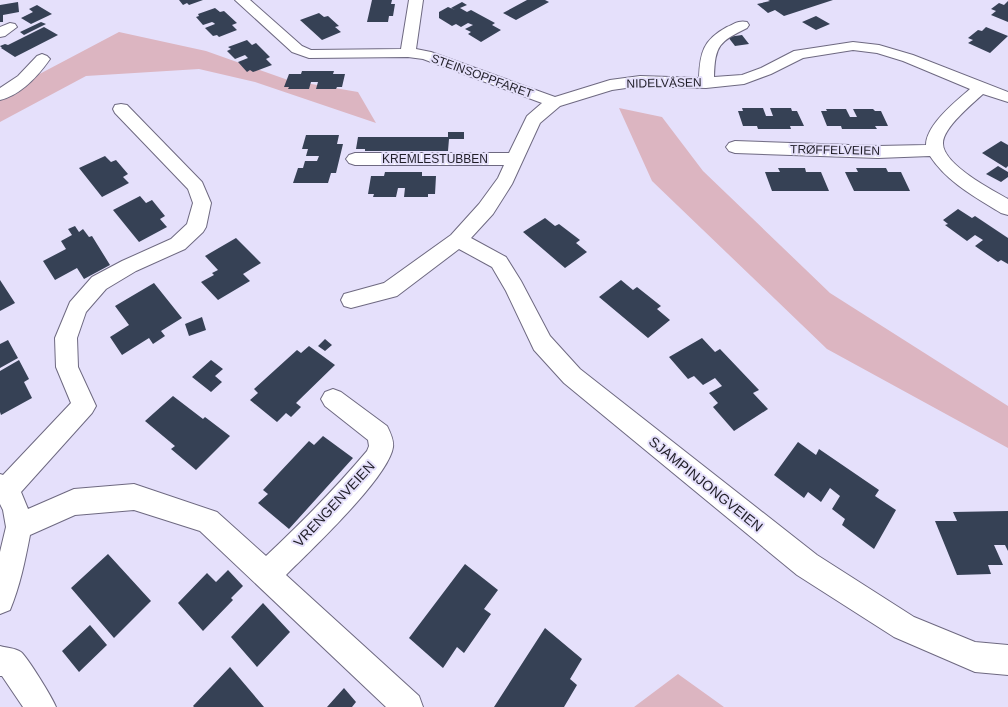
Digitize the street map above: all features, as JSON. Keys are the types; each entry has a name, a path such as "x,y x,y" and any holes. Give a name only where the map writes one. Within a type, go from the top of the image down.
{"street":[{"name":"STEINSOPPFARET","path":"242,0 296,49 309,54 408,53 426,55 554,102"},
{"path":"408,53 416,0"},
{"path":"706,83 707,56 711,46 721,35 742,25"},
{"name":"NIDELVÅSEN","path":"350,300 390,290 458,240 486,209 506,180 534,120 554,102 610,85 640,81 706,83 744,79 766,71 799,54 853,46 879,49 908,58 981,88 1008,97"},
{"path":"0,95 15,87 29,76 42,59"},
{"path":"981,88 955,111 934,143 936,150 945,164 960,178 1008,208"},
{"path":"0,600 6,584 19,527 14,507 3,488 84,406 67,367 66,338 77,308 99,283 129,266 178,244 196,227 202,203 196,186 121,110"},
{"name":"TRØFFELVEIEN","path":"734,148 878,152 936,150"},
{"name":"KREMLESTUBBEN","path":"355,160 404,158 516,159"},
{"name":"SJAMPINJONGVEIEN","path":"458,240 499,262 514,287 542,343 572,376 807,565 904,627 975,657 1008,660"},
{"name":"VRENGENVEIEN","path":"266,574 314,528 377,458 381,446 379,434 333,400"},
{"path":"19,527 74,502 134,497 208,521 408,707"},
{"path":"0,661 11,663 41,707"}],"shaded area":[{"path":"119,32 206,51 288,80 358,92 376,123 255,82 199,69 86,76 0,122 0,97 13,88"},
{"path":"619,108 662,117 703,171 830,293 1008,406 1008,448 827,349 652,181"},
{"path":"678,674 724,707 634,707"}],"building":[{"path":"179,0 203,0 189,5 187,3 183,5"},
{"path":"372,0 392,0 391,4 395,4 393,16 389,16 388,22 367,22"},
{"path":"527,0 545,0 549,2 516,20 503,13"},
{"path":"768,0 833,0 784,16 775,10 768,13 757,4 770,1"},
{"path":"1008,1 1008,22 991,15 996,11 991,9 999,3 1004,5"},
{"path":"18,2 19,12 3,15 3,22 0,22 0,5"},
{"path":"462,2 467,5 460,8 467,12 471,10 495,23 492,25 501,30 481,42 468,34 471,32 465,29 473,25 468,23 461,27 456,24 452,26 439,18 439,12 448,7 455,10 451,8"},
{"path":"37,5 52,14 31,24 21,18 33,12 29,9"},
{"path":"215,8 220,12 224,11 237,23 232,25 237,30 219,37 217,35 213,36 205,28 215,24 212,22 203,25 196,17 199,16 198,14"},
{"path":"319,13 324,17 328,16 339,26 335,27 341,32 322,40 300,20"},
{"path":"816,16 830,24 816,30 802,22"},
{"path":"41,22 46,24 24,35 20,32"},
{"path":"44,27 58,35 15,57 0,46 5,44 8,45"},
{"path":"986,27 1008,36 990,53 968,43 973,40 968,38 978,30 982,31"},
{"path":"742,35 749,44 735,46 728,37"},
{"path":"247,40 252,45 256,43 270,57 266,59 272,65 253,72 250,70 247,72 238,62 248,58 245,55 235,59 227,51 231,49 228,47"},
{"path":"302,71 334,71 333,74 345,74 342,87 337,87 336,89 316,89 318,82 311,82 309,89 288,89 289,87 284,87 289,74 301,74"},
{"path":"742,108 763,108 766,116 773,116 770,108 791,108 792,111 797,111 804,126 790,126 791,129 758,129 757,126 743,126 738,111 743,111"},
{"path":"826,109 846,109 850,117 857,117 853,109 873,109 875,111 881,111 888,126 875,126 877,129 842,129 841,126 827,126 821,111 827,111"},
{"path":"448,132 464,132 464,139 449,139 448,151 365,151 365,149 356,149 358,137 448,137"},
{"path":"306,135 339,135 337,144 343,144 336,173 331,173 328,183 293,183 298,168 303,168 305,161 317,161 319,156 306,156 308,149 302,149"},
{"path":"1001,141 1008,145 1008,166 1006,168 982,153"},
{"path":"105,156 111,162 116,160 128,174 123,177 129,183 102,197 79,168"},
{"path":"998,166 1008,172 1008,177 1001,182 986,174"},
{"path":"778,168 805,168 806,172 821,172 829,191 772,191 765,172 780,172"},
{"path":"856,168 886,168 888,172 901,172 910,191 854,191 845,172 858,172"},
{"path":"385,172 422,172 422,176 436,176 435,194 428,194 428,197 404,197 405,188 398,188 396,197 373,197 374,194 368,194 371,176 384,176"},
{"path":"140,196 146,203 152,200 165,216 160,219 167,227 139,242 113,210"},
{"path":"958,209 972,218 975,216 1008,238 1008,264 1001,260 998,262 975,246 983,240 975,235 967,241 945,225 948,224 943,220"},
{"path":"545,218 555,226 559,224 580,240 576,243 587,252 565,268 523,232"},
{"path":"75,226 79,232 83,229 89,237 92,236 110,265 84,279 77,268 55,280 43,261 66,249 61,241 72,235 68,229"},
{"path":"236,238 261,263 243,274 250,281 218,300 201,282 214,275 212,273 218,270 205,256"},
{"path":"0,280 15,303 0,311"},
{"path":"621,280 633,290 637,287 661,306 657,309 670,320 648,338 599,297"},
{"path":"154,283 182,318 161,331 165,336 153,344 149,338 122,355 110,337 129,325 115,306"},
{"path":"202,317 206,330 189,336 185,324"},
{"path":"702,338 715,352 720,349 759,390 753,393 768,409 734,431 713,407 718,403 709,393 722,386 715,378 703,385 694,376 688,379 669,357"},
{"path":"325,339 332,345 325,351 318,346"},
{"path":"8,340 18,358 0,368 0,344"},
{"path":"309,346 335,365 296,403 301,407 291,417 286,413 277,422 250,400 258,393 254,389 297,350 301,353"},
{"path":"19,360 29,379 24,382 32,398 1,415 0,371"},
{"path":"211,360 223,369 215,376 222,382 211,392 192,377"},
{"path":"173,396 203,419 205,417 230,436 196,470 171,449 175,446 145,421"},
{"path":"323,436 353,458 289,529 258,503 268,494 263,490 309,441 314,445"},
{"path":"798,442 816,455 819,449 879,490 875,496 896,510 874,549 842,525 845,519 832,509 840,496 830,488 821,502 808,492 804,498 774,475"},
{"path":"1008,511 1008,551 1005,545 994,545 1003,565 988,565 991,574 957,575 935,521 957,521 953,512"},
{"path":"108,554 151,601 114,638 71,588"},
{"path":"465,564 498,590 484,609 491,614 464,653 457,647 443,668 409,638"},
{"path":"228,570 243,586 231,598 233,600 203,631 178,603 207,573 216,582"},
{"path":"263,603 290,632 257,667 231,637"},
{"path":"90,625 107,645 79,672 62,651"},
{"path":"545,628 582,659 570,679 577,685 564,707 494,707"},
{"path":"230,667 264,707 194,707 193,706"},
{"path":"344,688 356,702 352,707 327,707"}]}
